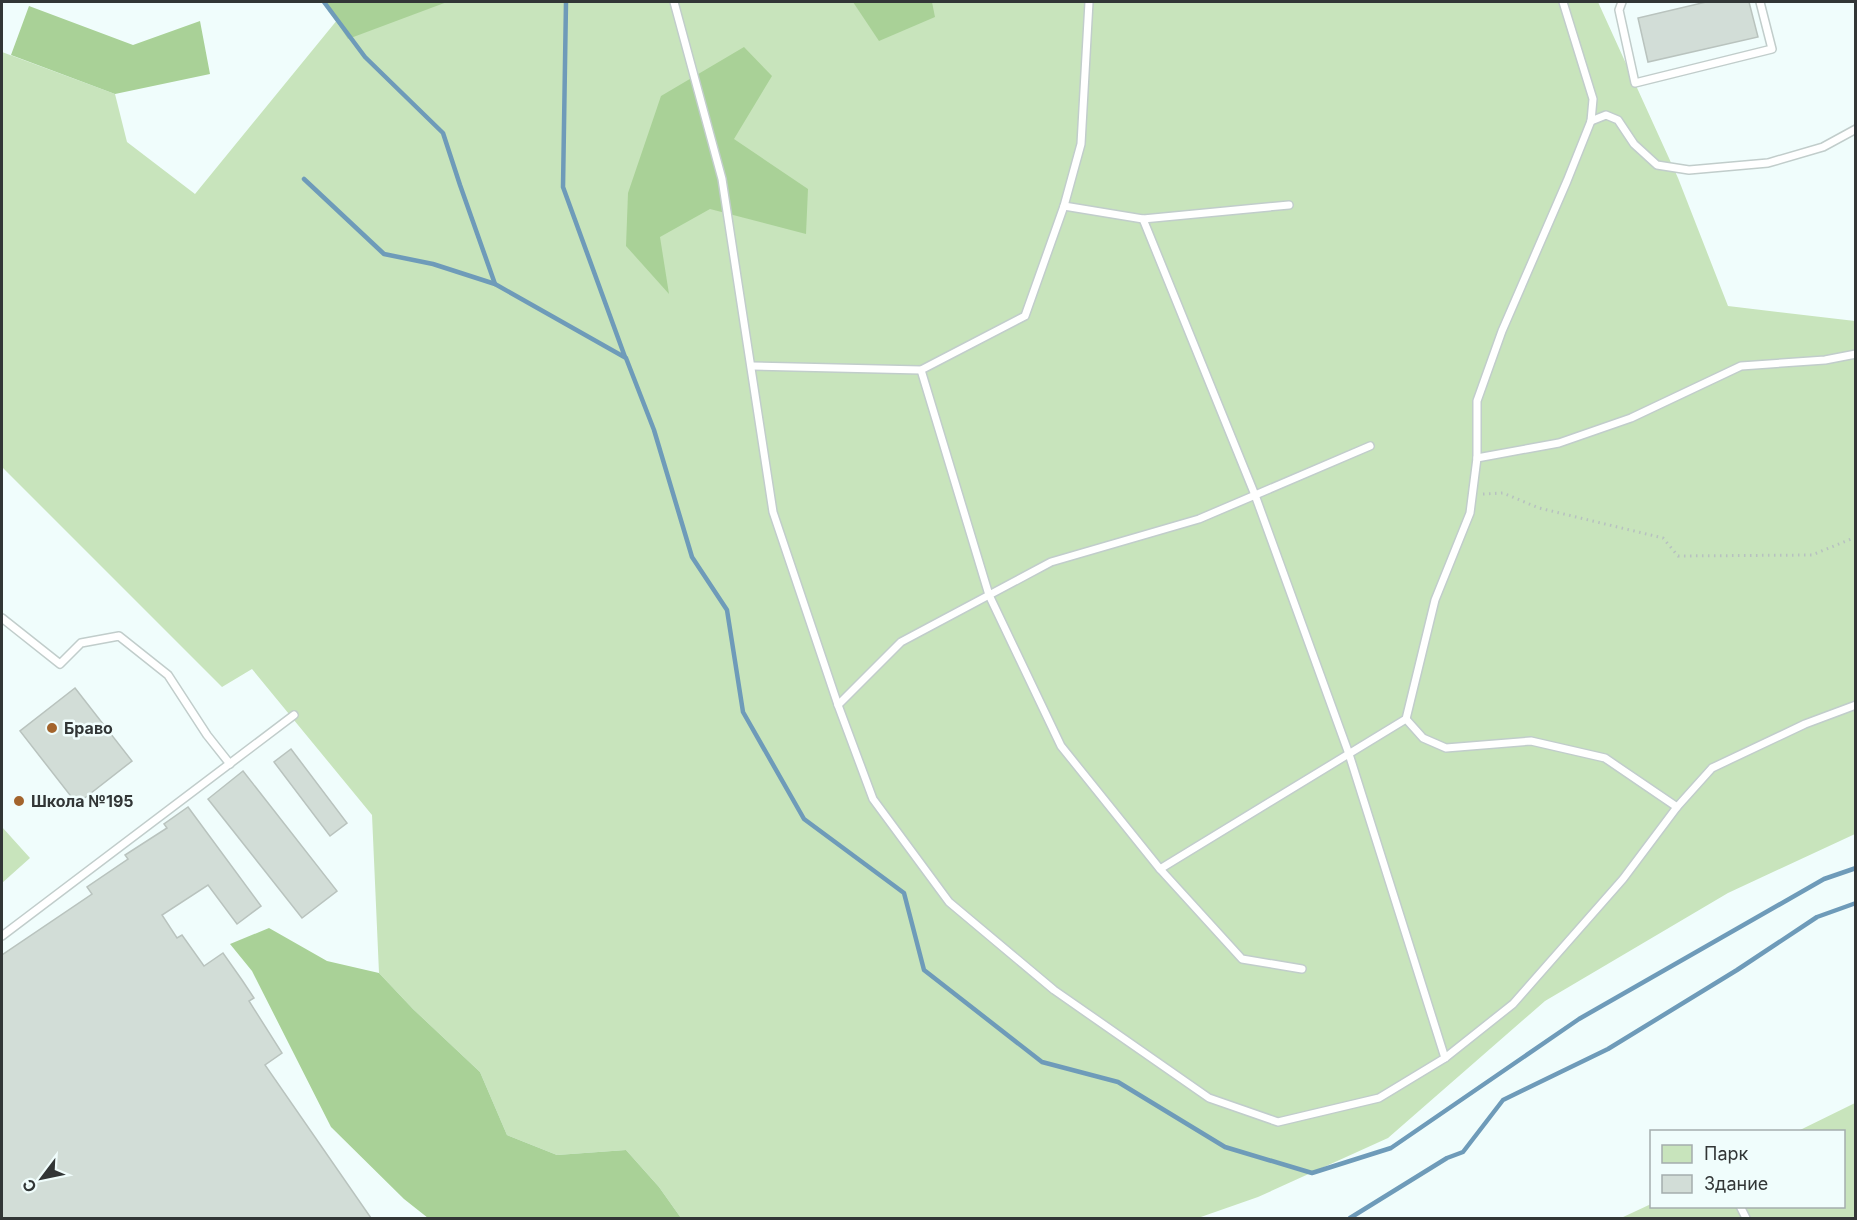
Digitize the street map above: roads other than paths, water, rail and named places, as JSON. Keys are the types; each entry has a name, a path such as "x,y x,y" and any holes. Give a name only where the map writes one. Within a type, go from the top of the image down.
{"lane":[{"path":"674,2 722,179 773,512 838,705 873,799 949,902 1054,990 1209,1098 1278,1122 1379,1098 1445,1058 1513,1004 1623,879 1677,807 1712,768 1804,724 1856,705"},
{"path":"752,366 921,370 1025,316 1064,206 1081,144 1089,2"},
{"path":"1160,869 1406,719 1435,600 1470,513 1477,458 1478,401 1502,330 1568,181 1591,121 1593,99 1563,2"},
{"path":"1622,2 1619,10 1635,83 1772,48 1760,2"},
{"path":"1591,121 1606,115 1618,120 1634,144 1657,165 1689,170 1768,163 1823,147 1856,129"},
{"path":"1064,206 1143,219 1289,206"},
{"path":"1143,219 1255,495 1349,754 1445,1058"},
{"path":"1477,458 1559,443 1621,422 1742,366 1825,360 1856,354"},
{"path":"921,370 989,595 1061,746 1160,869 1242,959 1302,969"},
{"path":"838,705 901,642 1050,562 1199,519 1370,446"},
{"path":"2,618 60,664 81,643 119,636 168,675 207,735 230,764"},
{"path":"2,936 294,715"},
{"path":"1406,719 1423,738 1446,748 1531,741 1605,758 1677,807"}],"waterway":[{"path":"324,2 365,57 443,133 495,284"},
{"path":"566,2 563,187 625,357"},
{"path":"304,179 384,254 433,264 495,284 626,358 654,430 692,557 727,610 743,712 804,819 904,893 924,970 1042,1062 1118,1082 1225,1147 1312,1173 1391,1148 1579,1019 1824,879 1856,868"},
{"path":"1350,1218 1447,1158 1463,1152 1503,1100 1608,1049 1737,970 1817,917 1856,903"}],"place":[{"name":"Браво","path":"52,728"},
{"name":"Школа №195","path":"19,801"}]}
